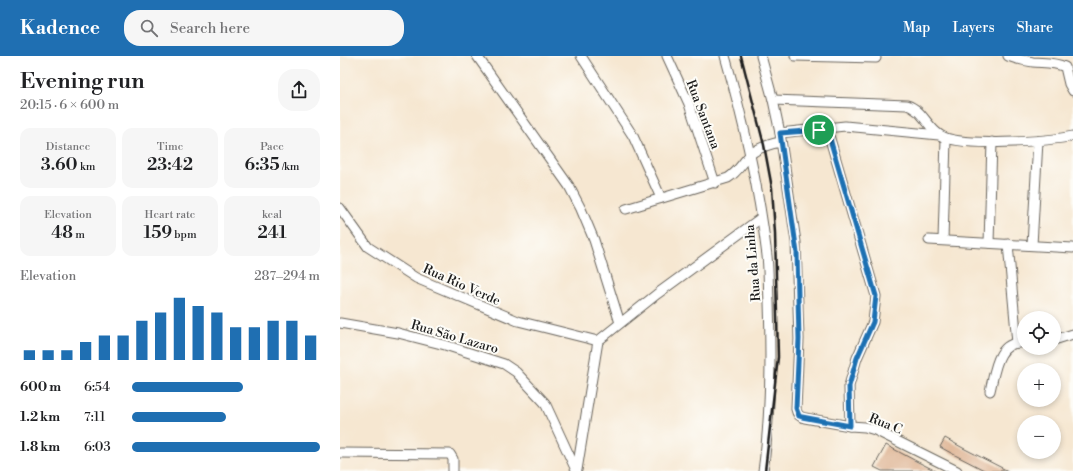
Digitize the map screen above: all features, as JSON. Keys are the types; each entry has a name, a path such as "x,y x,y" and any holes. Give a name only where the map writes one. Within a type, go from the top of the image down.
{"street":[{"path":"477,56 569,186 581,209 594,240 620,323"},
{"path":"581,56 633,136 661,198"},
{"name":"Rua Santana","path":"667,56 691,111 715,183"},
{"name":"Rua da Linha","path":"725,56 739,107 750,156 767,249 770,330 769,418 763,471"},
{"path":"761,56 773,100 780,137"},
{"path":"795,56 876,58"},
{"path":"1008,56 1033,62 1057,63 1065,67 1069,84 1073,91"},
{"path":"773,100 907,105 919,112 943,137 943,240"},
{"path":"626,209 728,178 735,173 750,156 764,145 780,137 837,126 852,126 992,142 1038,141 1073,136"},
{"path":"819,130 826,134 830,139 876,296 873,322 857,358 849,386 850,426"},
{"name":"Rua C","path":"780,137 797,253 799,339 796,408 799,416 850,426 865,426 958,471"},
{"path":"1032,245 1038,141"},
{"path":"989,243 992,142"},
{"name":"Rua Rio Verde","path":"340,208 368,247 416,278 518,321 598,341"},
{"path":"576,471 598,341 658,294 761,218"},
{"path":"929,240 1073,248"},
{"path":"1008,244 1017,313"},
{"name":"Rua São Lazaro","path":"340,322 398,333 445,345 504,364 516,372 545,403 576,471"},
{"path":"1061,338 1073,334"},
{"path":"990,391 998,362 1004,349 1012,344 1017,343"},
{"path":"340,453 451,455 453,471"}],"building":[{"path":"945,438 1008,471 986,471 951,453 940,447"},
{"path":"886,445 936,471 882,471 874,467"}],"railway":[{"path":"741,56 764,145 772,188 775,233 778,357 765,471"}],"route":[{"path":"819,130 823,131 830,139 876,296 873,322 857,358 849,386 850,426 799,416 796,408 799,339 797,253 780,133 819,130"}]}
